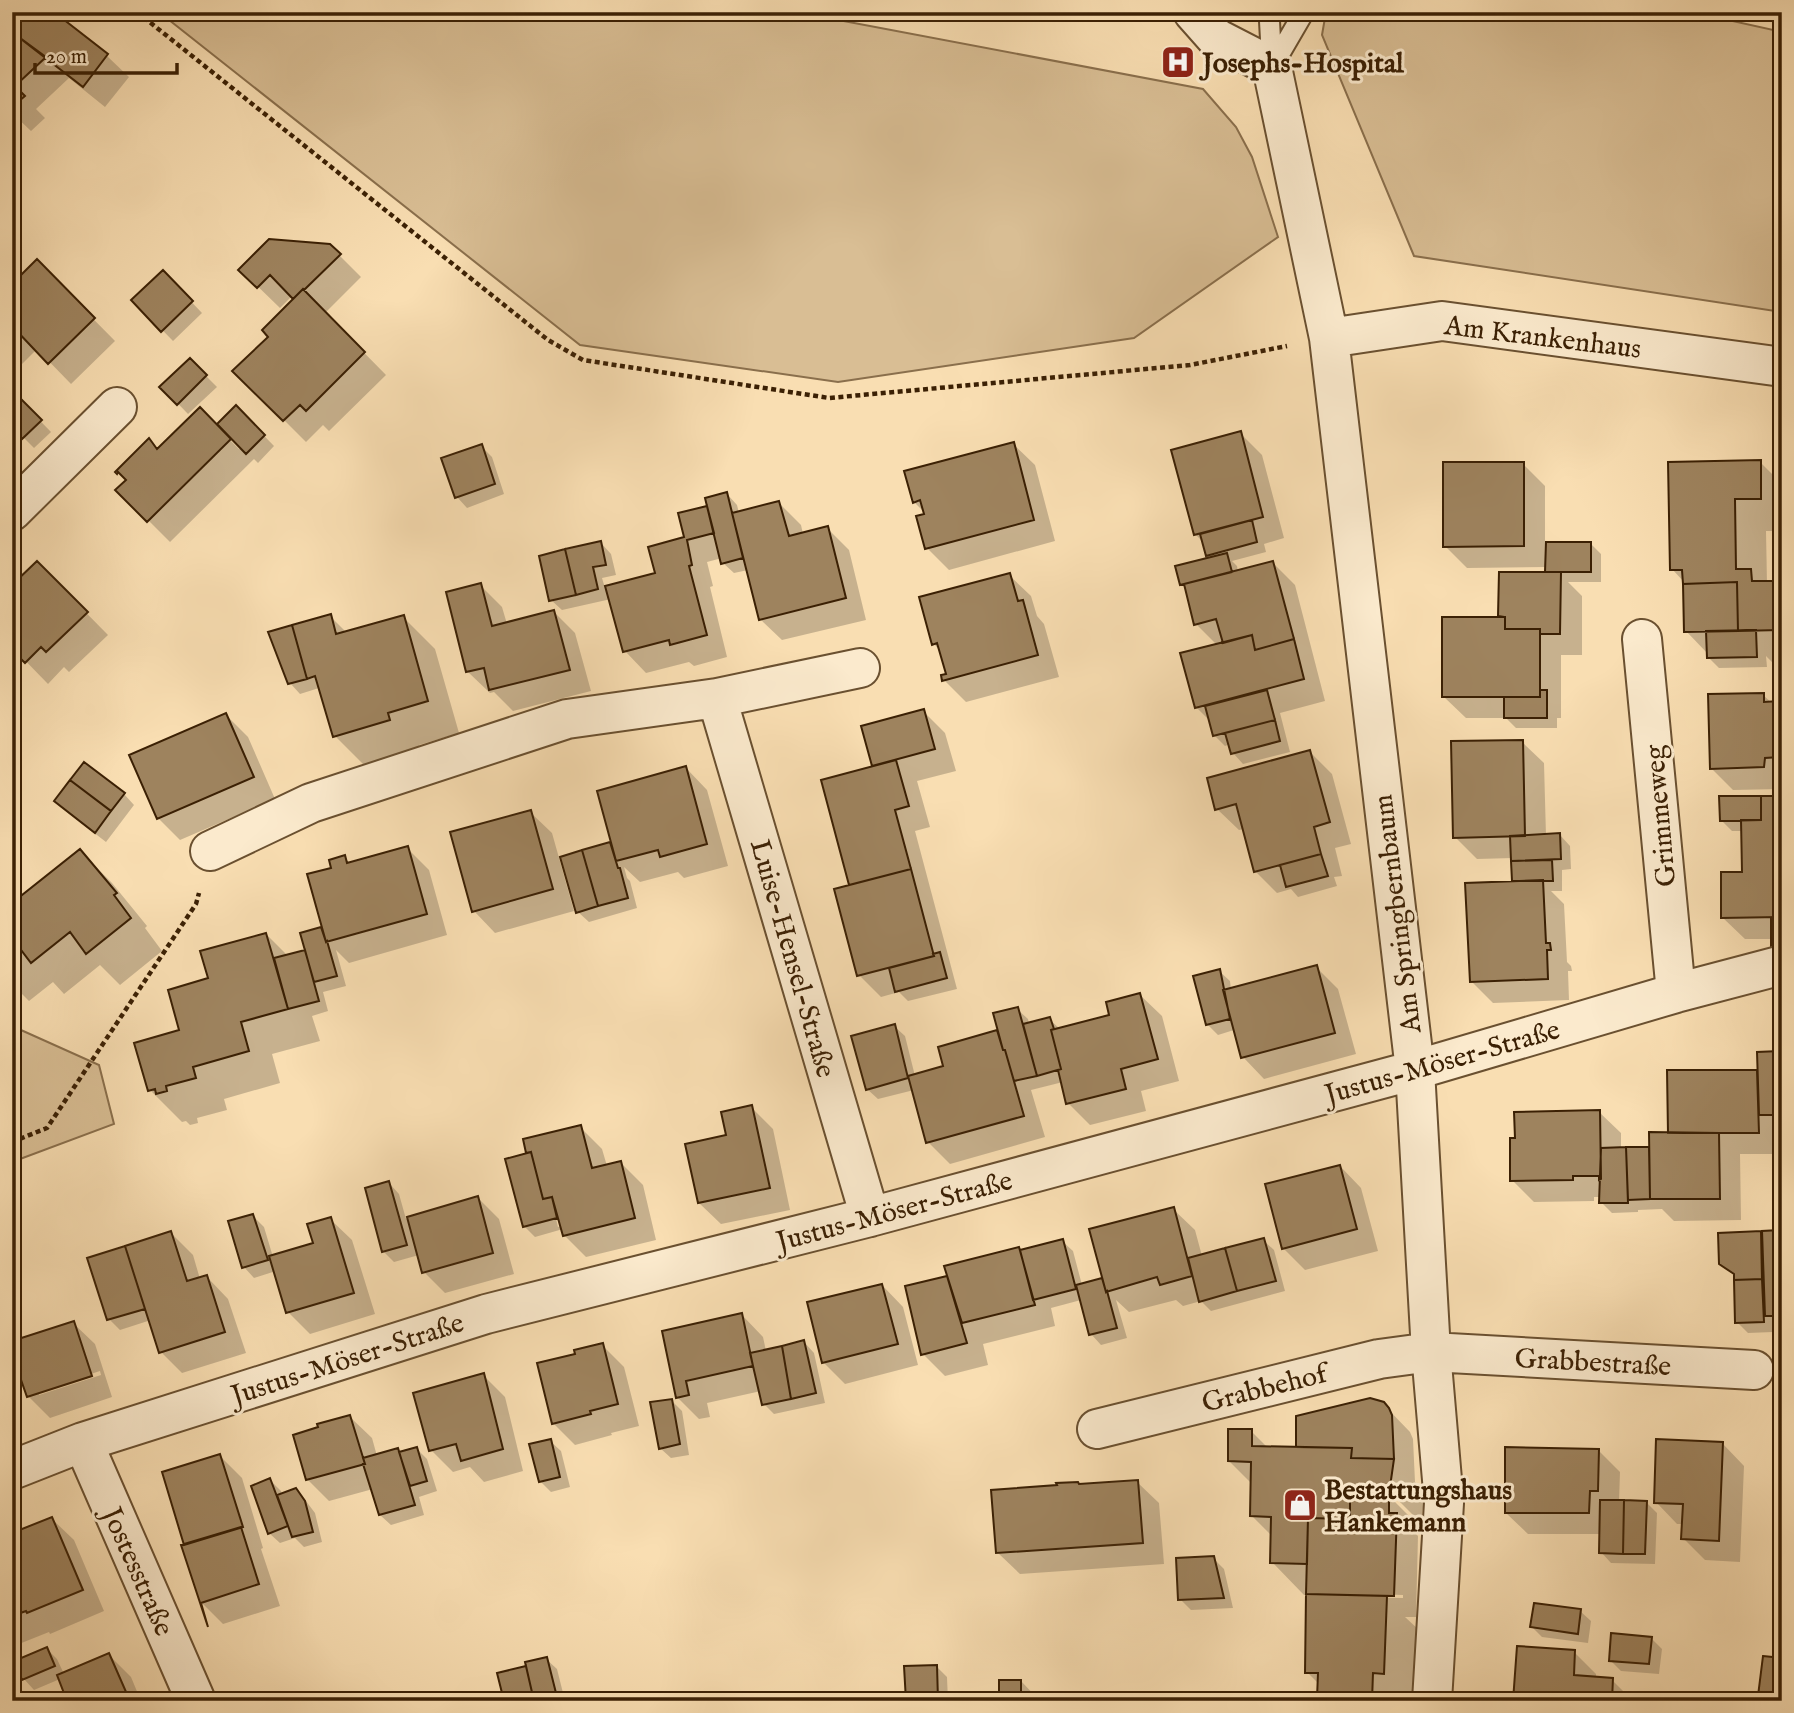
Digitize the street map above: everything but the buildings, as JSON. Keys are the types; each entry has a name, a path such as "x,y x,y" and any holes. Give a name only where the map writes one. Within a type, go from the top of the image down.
{"street":[{"path":"1193,12 1216,38 1272,67 1329,338"},
{"name":"Am Krankenhaus","path":"1329,338 1442,321 1782,368"},
{"name":"Am Springbernbaum","path":"1329,338 1415,1070 1444,1503 1432,1701"},
{"path":"12,511 117,407"},
{"name":"Grimmeweg","path":"1642,639 1675,993"},
{"path":"210,852 311,803 567,719 717,698 859,668"},
{"name":"Luise-Hensel-Straße","path":"717,698 870,1217"},
{"name":"Justus-Möser-Straße","path":"12,1470 83,1442 485,1314 870,1217 1415,1070 1675,993 1782,965"},
{"name":"Grabbestraße","path":"1432,1352 1754,1370"},
{"name":"Grabbehof","path":"1097,1429 1379,1359 1432,1352"},
{"name":"Jostesstraße","path":"83,1442 196,1701"}],"lane":[{"path":"1269,12 1272,67"},
{"path":"1272,67 1304,12"}],"path":[{"path":"137,12 548,340 583,360 829,398 1190,365 1329,338"},
{"path":"12,1142 47,1128 196,904 210,852"}],"shaded area":[{"path":"159,12 796,12 1203,89 1236,127 1252,157 1278,237 1134,338 838,382 580,345"},
{"path":"1326,12 1692,12 1782,32 1782,312 1414,256 1322,35"},
{"path":"12,1026 99,1065 114,1124 12,1162"}],"place":[{"name":"Josephs-Hospital","path":"1178,62"},
{"name":"Bestattungshaus Hankemann","path":"1300,1505"}]}
